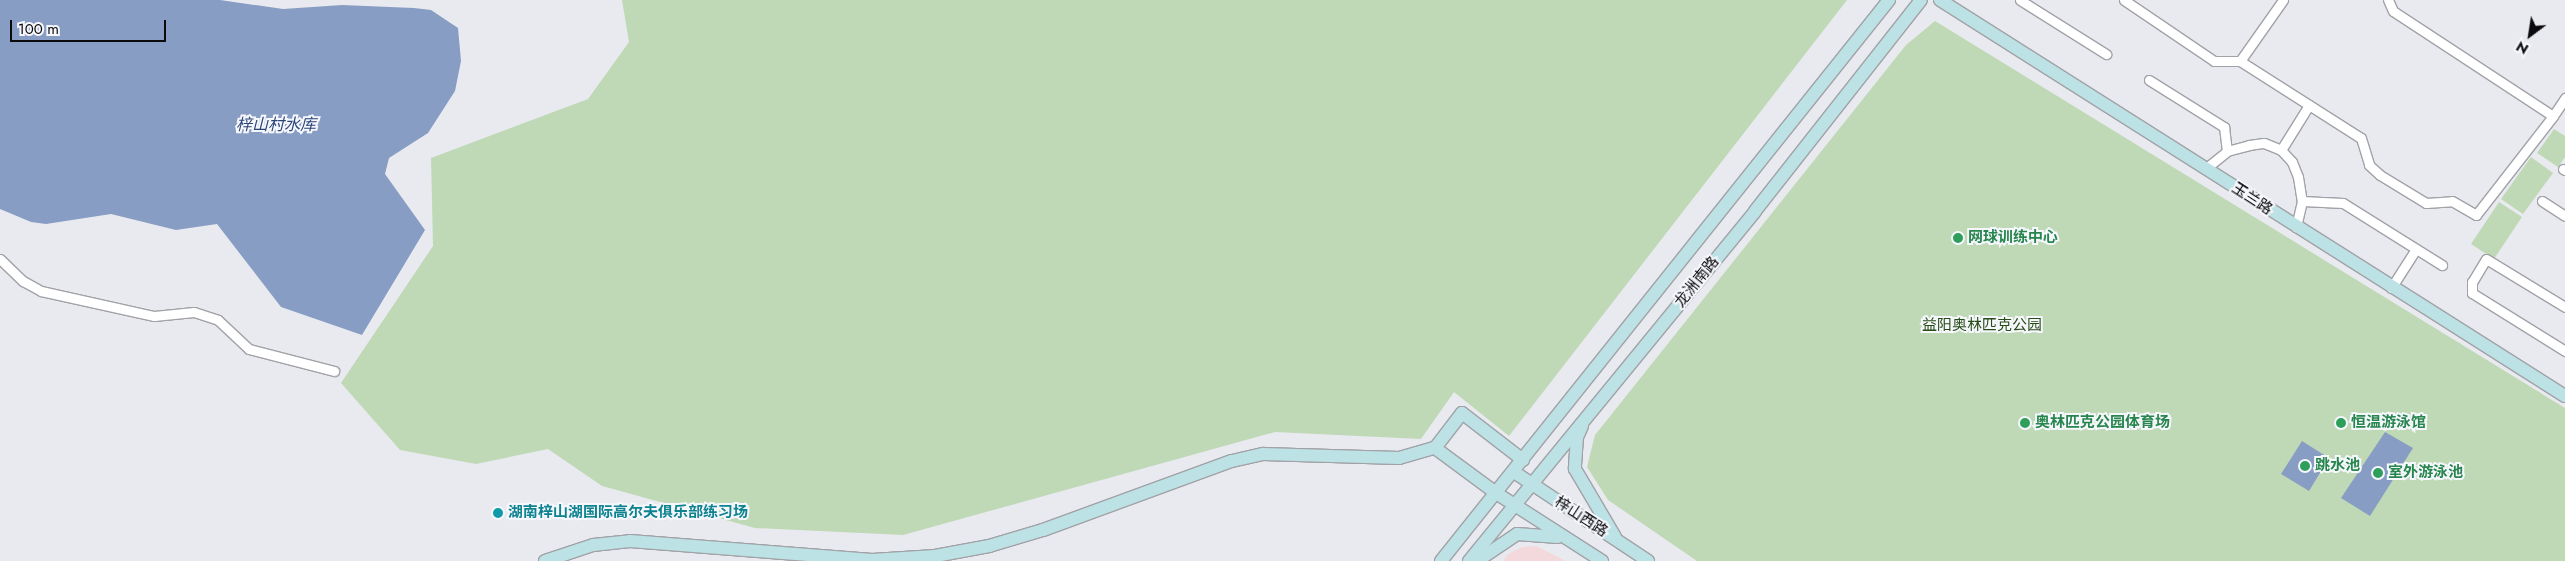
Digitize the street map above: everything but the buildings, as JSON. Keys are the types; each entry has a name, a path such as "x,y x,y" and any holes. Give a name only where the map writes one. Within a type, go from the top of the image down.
{"street":[{"name":"龙洲南路","path":"1441,561 1514,472 1889,0"},
{"name":"龙洲南路","path":"1469,561 1921,0"},
{"name":"玉兰路","path":"1940,0 2391,288 2565,396"},
{"path":"2020,0 2106,54"},
{"path":"2124,0 2214,61 2240,61 2362,138 2368,165 2380,176 2426,203 2452,201 2476,214 2565,98"},
{"path":"2240,61 2283,0"},
{"path":"2388,0 2392,10 2553,116"},
{"path":"2149,80 2224,127 2226,151"},
{"path":"2281,150 2309,105"},
{"path":"2205,169 2226,151 2264,143 2281,150 2292,162 2302,201 2296,227"},
{"path":"2302,201 2343,204 2442,265"},
{"path":"2542,201 2565,216"},
{"path":"2391,288 2416,249"},
{"path":"0,259 22,281 41,291 154,316 194,312 218,320 249,350 334,371"},
{"path":"2565,307 2486,259 2472,282 2472,293 2565,351"},
{"path":"545,561 593,545 630,541 872,560 935,556 989,546 1043,530 1232,462 1263,454 1399,458 1435,448 1462,413 1522,460"},
{"path":"1586,418 1577,437 1575,469 1618,541"},
{"name":"梓山西路","path":"1435,448 1496,493 1602,561"},
{"name":"梓山西路","path":"1514,472 1648,561"},
{"path":"1477,561 1517,534 1544,534 1566,538"}],"shaded area":[{"path":"1536,546 1566,561 1503,561 1508,554 1522,547"}],"green space":[{"path":"622,0 1847,0 1509,436 1454,392 1421,439 1275,432 903,535 755,528 602,486 548,449 476,464 400,450 341,383 433,246 431,158 588,99 629,42"},
{"name":"益阳奥林匹克公园","path":"1935,21 2565,408 2565,561 1697,561 1608,500 1587,467 1595,435 1906,45"},
{"path":"2554,129 2565,136 2565,157 2558,167 2537,153"},
{"path":"2531,157 2553,173 2523,214 2501,199"},
{"path":"2499,202 2522,217 2494,259 2471,244"}],"water":[{"name":"梓山村水库","path":"0,0 220,0 283,9 342,5 414,8 431,10 458,28 461,61 455,91 428,133 389,158 385,174 425,230 362,335 281,307 217,224 176,230 111,214 46,224 31,222 0,209"},
{"name":"室外游泳池","path":"2385,432 2413,448 2370,516 2341,498"},
{"name":"跳水池","path":"2302,441 2329,458 2309,491 2281,474"}],"place":[{"name":"网球训练中心","path":"1958,238"},
{"name":"奥林匹克公园体育场","path":"2025,423"},
{"name":"恒温游泳馆","path":"2341,423"},
{"name":"跳水池","path":"2305,466"},
{"name":"室外游泳池","path":"2378,473"},
{"name":"湖南梓山湖国际高尔夫俱乐部练习场","path":"498,513"}]}
